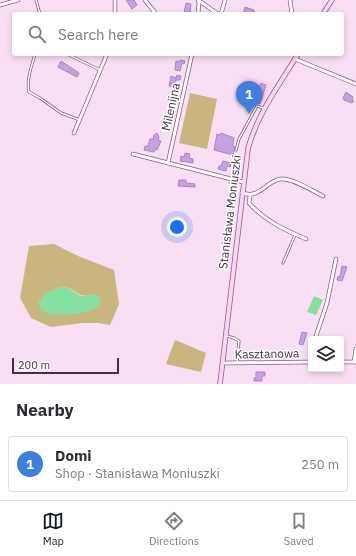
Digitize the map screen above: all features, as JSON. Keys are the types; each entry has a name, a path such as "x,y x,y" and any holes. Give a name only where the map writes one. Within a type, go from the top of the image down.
{"main road":[{"path":"324,12 332,0"},
{"name":"Stanisława Moniuszki","path":"220,384 248,149 252,134 265,108 297,56"}],"street":[{"path":"0,5 18,0"},
{"path":"114,12 115,0"},
{"path":"145,0 154,12"},
{"path":"222,12 225,0"},
{"path":"290,0 292,12"},
{"path":"198,1 198,12"},
{"path":"198,1 215,12"},
{"path":"74,133 107,56"},
{"name":"Milenijna","path":"168,163 192,56"},
{"path":"295,59 356,84"},
{"path":"133,154 244,182"},
{"path":"242,193 250,196 258,193 276,180 282,179 292,181 323,196"},
{"path":"250,196 250,204 263,216 274,224 306,239"},
{"path":"316,336 327,303 336,259"},
{"path":"344,362 355,362 356,349"},
{"name":"Kasztanowa","path":"222,363 308,362"}],"lane":[{"path":"36,0 39,12"},
{"path":"34,56 28,88 30,92 61,113 80,120"},
{"path":"72,56 101,71"},
{"path":"236,150 239,139 257,106 265,108"},
{"path":"283,263 296,234"},
{"path":"226,336 239,340 237,363"}],"shaded area":[{"path":"240,74 274,83 260,106 258,105 254,109 248,106 242,108 245,102"},
{"path":"190,93 217,99 207,149 179,143"},
{"path":"54,244 78,256 114,270 119,304 110,325 82,323 51,327 31,318 20,298 29,246","holes":["66,287 80,295 89,296 94,294 68,314 39,304 48,292"]},
{"path":"62,287 68,288 82,296 94,294 98,295 101,301 98,306 93,309 78,314 49,314 40,309 40,300 45,294"},
{"path":"314,296 323,300 316,315 307,312"},
{"path":"175,340 206,353 201,372 166,364"}],"building":[{"path":"126,0 134,0 137,5 132,9"},
{"path":"186,3 191,4 190,12 184,12"},
{"path":"245,7 254,10 254,12 244,12"},
{"path":"180,60 185,61 184,64 182,63 180,71 175,70 176,61 180,62"},
{"path":"61,61 79,73 77,77 58,67"},
{"path":"177,75 181,76 180,80 176,80 174,87 169,86 171,76 176,78"},
{"path":"261,83 266,85 260,104 254,102 255,98 248,95 247,97 245,96 246,91 256,95"},
{"path":"346,92 353,97 352,100 354,101 352,103 344,100 343,98"},
{"path":"157,133 159,137 158,140 161,141 157,150 155,149 154,152 144,150 145,146 148,146 150,139 153,139 154,135"},
{"path":"221,133 234,138 233,146 235,147 233,155 214,150 217,134 220,135"},
{"path":"185,153 190,154 189,158 193,159 193,163 180,161 181,156 184,157"},
{"path":"223,161 231,163 230,167 227,166 226,171 218,169"},
{"path":"179,180 186,180 186,183 195,184 195,187 178,186"},
{"path":"342,266 347,267 342,281 337,280 338,276 340,277"},
{"path":"302,332 307,333 303,345 299,344"},
{"path":"256,372 265,372 265,376 262,376 262,381 254,381 254,378 256,378"}],"place":[{"name":"Domi","path":"249,114"}]}
